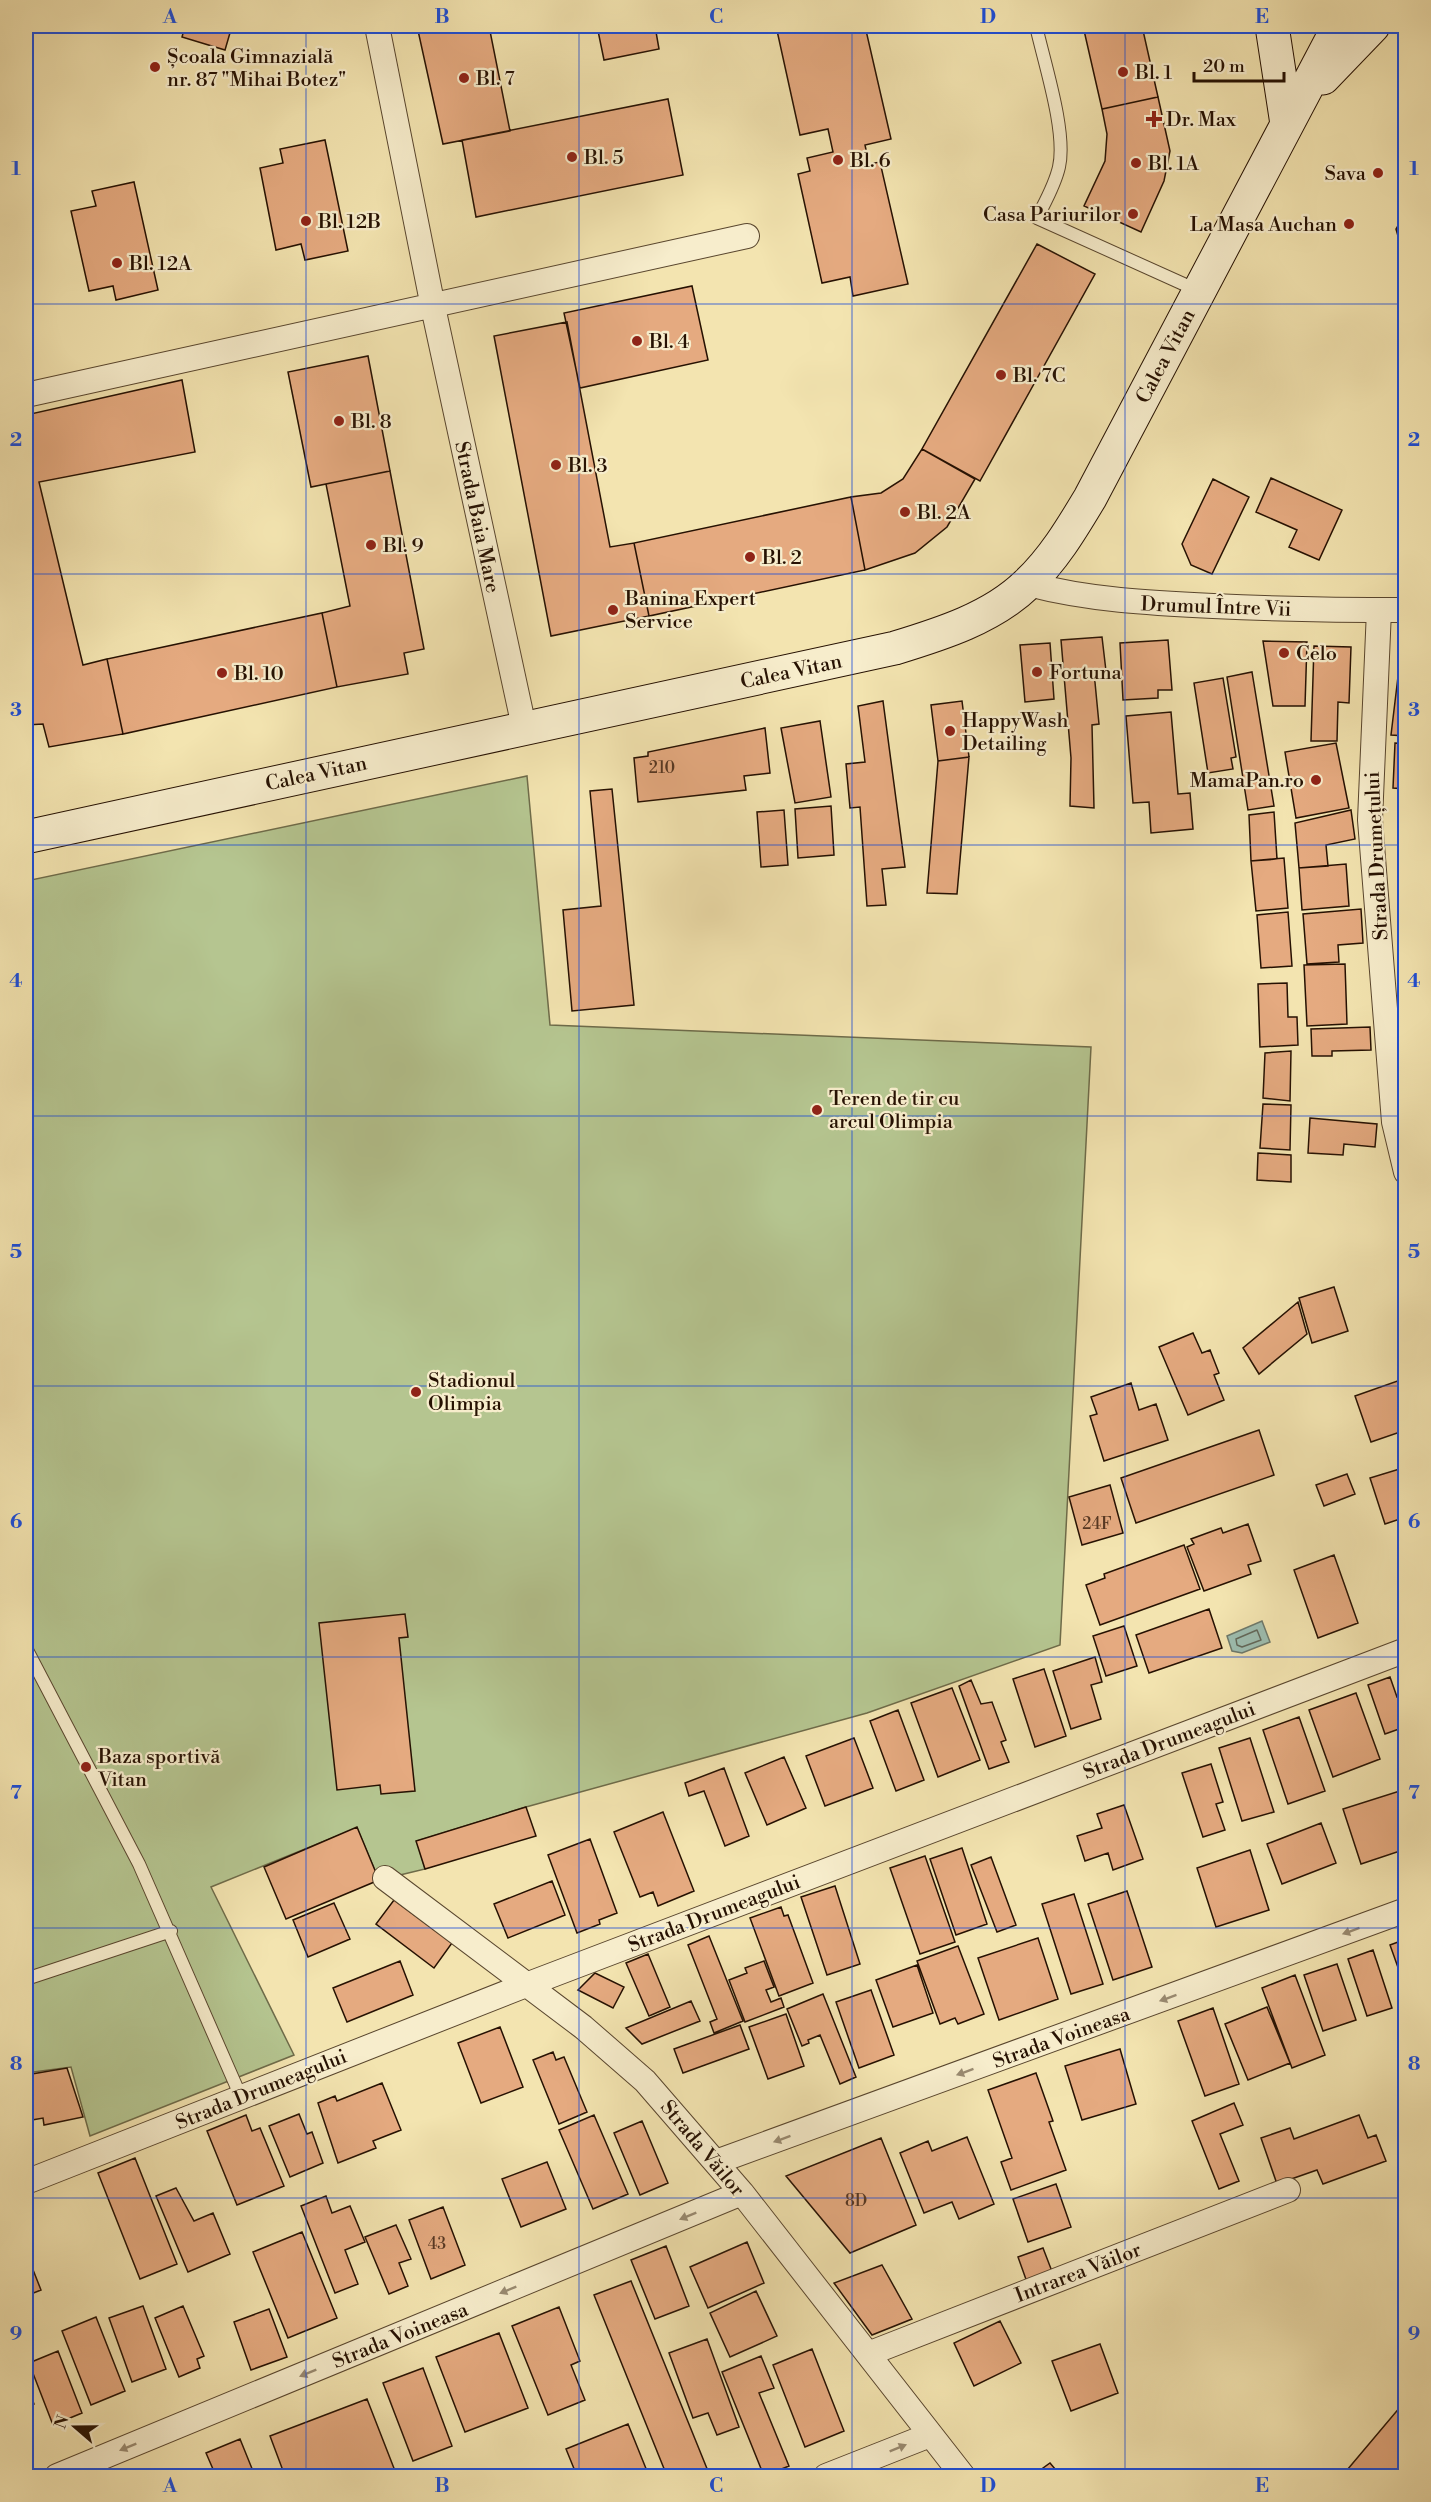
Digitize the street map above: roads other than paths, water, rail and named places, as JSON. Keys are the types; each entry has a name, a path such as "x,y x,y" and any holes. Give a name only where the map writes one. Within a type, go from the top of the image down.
{"main road":[{"path":"1272,26 1287,124"},
{"name":"Calea Vitan","path":"26,837 895,648 972,620 1005,602 1028,584 1079,517 1339,26"},
{"name":"Calea Vitan","path":"1287,124 1320,82 1373,26"}],"street":[{"name":"Strada Baia Mare","path":"376,26 433,307 524,727"},
{"path":"26,395 747,236"},
{"name":"Drumul Între Vii","path":"1028,584 1090,598 1123,602 1406,610"},
{"name":"Strada Drumețului","path":"1379,610 1370,820 1394,1122 1406,1172"},
{"name":"Strada Drumeagului","path":"26,2182 526,1985 1406,1650"},
{"name":"Strada Văilor","path":"385,1878 591,2034 645,2081 742,2193 963,2476"},
{"name":"Strada Voineasa","path":"716,2162 1406,1910"},
{"name":"Intrarea Văilor","path":"868,2354 1288,2190"},
{"name":"Strada Voineasa","path":"57,2476 742,2193"},
{"path":"826,2476 930,2435"}],"lane":[{"path":"1036,26 1059,134 1060,153 1056,176 1037,218 1200,291"},
{"path":"26,1648 139,1864 171,1931 241,2097"},
{"path":"26,1980 171,1931"}],"water":[{"path":"1262,1621 1270,1642 1242,1653 1232,1651 1227,1636"}],"place":[{"name":"Școala Gimnazială nr. 87 \"Mihai Botez\"","path":"155,67"},
{"name":"Bl. 1","path":"1123,72"},
{"name":"Bl. 7","path":"464,78"},
{"name":"Dr. Max","path":"1154,119"},
{"name":"Bl. 5","path":"572,157"},
{"name":"Bl. 6","path":"838,160"},
{"name":"Bl. 1A","path":"1136,163"},
{"name":"Sava","path":"1378,173"},
{"name":"Casa Pariurilor","path":"1133,214"},
{"name":"Bl. 12B","path":"306,221"},
{"name":"La Masa Auchan","path":"1349,224"},
{"name":"Bl. 12A","path":"117,263"},
{"name":"Bl. 4","path":"637,341"},
{"name":"Bl. 7C","path":"1001,375"},
{"name":"Bl. 8","path":"339,421"},
{"name":"Bl. 3","path":"556,465"},
{"name":"Bl. 2A","path":"905,512"},
{"name":"Bl. 9","path":"371,545"},
{"name":"Bl. 2","path":"750,557"},
{"name":"Banina Expert Service","path":"613,610"},
{"name":"Celo","path":"1284,653"},
{"name":"Fortuna","path":"1037,672"},
{"name":"Bl. 10","path":"222,673"},
{"name":"HappyWash Detailing","path":"950,731"},
{"name":"MamaPan.ro","path":"1316,780"},
{"name":"Teren de tir cu arcul Olimpia","path":"817,1110"},
{"name":"Stadionul Olimpia","path":"416,1392"},
{"name":"Baza sportivă Vitan","path":"86,1767"}]}
